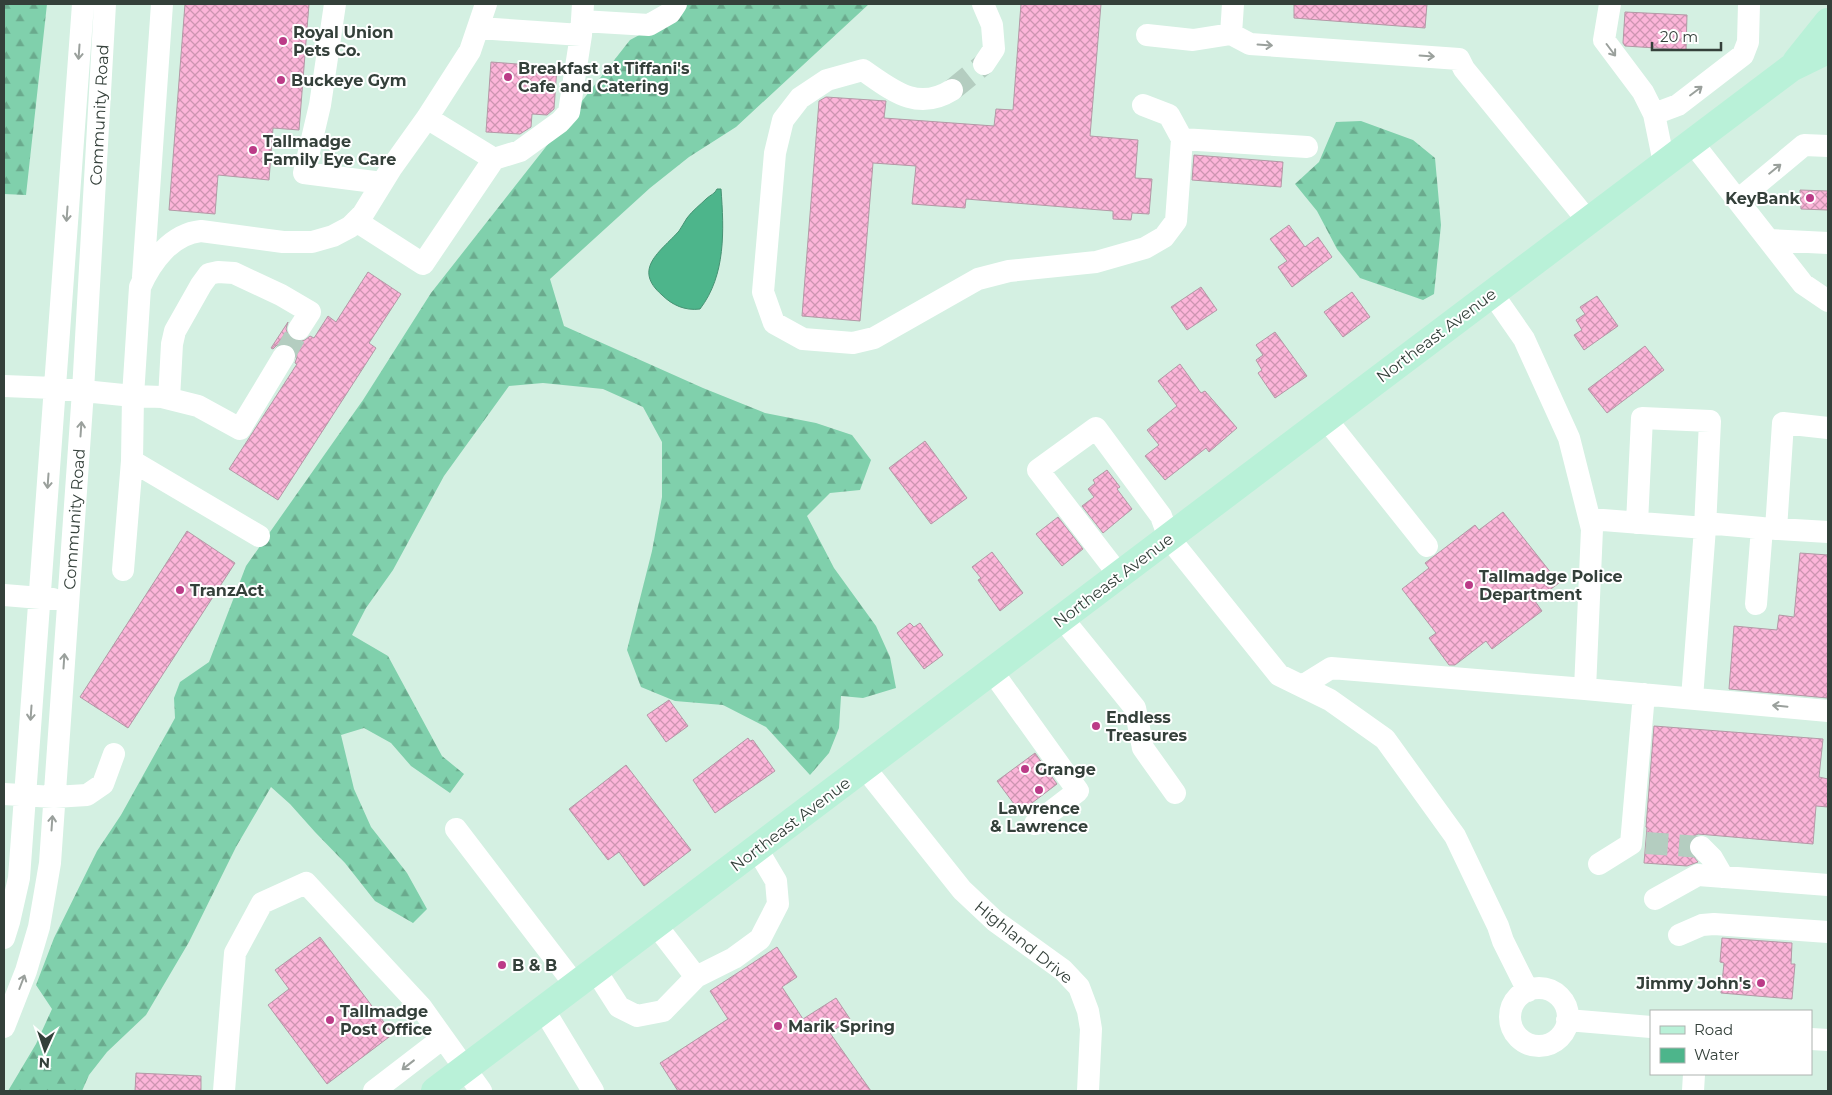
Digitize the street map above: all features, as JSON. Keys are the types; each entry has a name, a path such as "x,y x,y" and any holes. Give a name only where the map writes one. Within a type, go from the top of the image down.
{"main road":[{"name":"Northeast Avenue","path":"1791,68 1828,22"},
{"name":"Northeast Avenue","path":"436,1091 1692,142 1791,68 1828,50"}],"street":[{"name":"Community Road","path":"4,938 20,878 14,794 39,598 83,4"},
{"name":"Community Road","path":"4,1027 26,971 39,927 50,863 83,391 105,4"},
{"path":"143,280 162,4"},
{"path":"335,4 320,105 304,173 382,183"},
{"path":"123,570 132,461 133,396 140,287 143,280 160,254 190,232 284,242 312,242 333,236 350,227 363,214 470,51 486,4"},
{"path":"479,28 582,20 649,25 670,13 676,4"},
{"path":"983,4 992,25 994,49 984,64"},
{"path":"1231,34 1233,4"},
{"path":"1610,4 1604,40 1643,92 1654,114 1664,164"},
{"path":"1654,114 1678,105 1743,55 1748,42 1750,4"},
{"path":"356,221 423,264 494,160 520,151 560,122 570,112 582,20"},
{"path":"1147,35 1193,40 1231,34 1250,44 1459,58 1464,70 1588,221"},
{"path":"952,90 940,97 916,100 896,93 863,70 827,80 800,98 783,120 775,153 763,292 774,323 803,339 853,343 874,338 978,279 1009,271 1096,262 1145,248 1164,238 1176,221 1182,139 1169,115 1143,105"},
{"path":"427,118 494,160"},
{"path":"1182,139 1307,147"},
{"path":"1692,142 1803,284 1828,301"},
{"path":"1738,200 1804,145 1828,146"},
{"path":"1769,240 1826,239"},
{"path":"169,399 174,332 200,285 209,274 218,272 234,273 281,295 310,312 299,329"},
{"path":"1492,293 1524,339 1569,438 1590,519 1592,529 1585,689"},
{"path":"4,386 162,397 198,406 240,430 284,356"},
{"path":"1637,523 1642,418 1710,422 1705,526 1692,698"},
{"path":"1326,419 1427,546"},
{"path":"1756,604 1769,528 1783,423 1828,428"},
{"path":"1119,575 1038,470 1096,428 1161,516 1169,538 1279,675 1330,700 1385,739 1455,836 1498,926 1503,942 1528,991"},
{"path":"132,461 259,536"},
{"path":"1590,519 1637,523 1828,531"},
{"path":"4,595 68,600"},
{"path":"1062,618 1135,708 1143,748 1175,793"},
{"path":"1302,686 1331,668 1828,710"},
{"path":"992,671 1078,791 1034,824"},
{"path":"1599,864 1631,844 1638,842 1644,694"},
{"path":"14,794 54,797 87,795 103,784 114,754"},
{"name":"Highland Drive","path":"864,768 962,890 995,921 1063,970 1079,987 1088,1011 1091,1029 1088,1091"},
{"path":"456,829 586,978 619,1007 637,1016 662,1011 696,977 734,958 760,939 778,904 776,881 757,849"},
{"path":"1701,847 1712,858 1723,878"},
{"path":"1654,899 1698,875 1828,885"},
{"path":"224,1091 235,953 262,903 306,883 421,1007 464,1070 481,1091"},
{"path":"1679,936 1702,925 1714,924 1828,932"},
{"path":"656,925 696,977"},
{"path":"1538,988 1547,989 1556,993 1562,1000 1567,1008 1568,1020 1562,1034 1556,1041 1547,1045 1537,1046 1519,1038 1510,1021 1510,1011 1520,995 1538,988"},
{"path":"544,1010 593,1091"},
{"path":"1568,1020 1650,1027"},
{"path":"374,1091 443,1038"},
{"path":"1812,1039 1828,1040"},
{"path":"1693,1091 1694,1075"}],"green space":[{"path":"4,4 47,4 26,195 4,194"},
{"path":"682,4 869,4 736,127 689,157 650,188 550,279 564,326 703,388 765,413 816,423 852,435 871,460 860,490 830,493 807,516 834,568 876,626 890,657 896,688 863,698 841,696 839,728 829,753 810,775 766,727 723,705 675,701 641,687 627,650 652,551 662,497 662,442 643,407 603,389 543,383 509,386 444,476 393,570 366,608 352,635 388,656 442,756 464,774 450,793 411,766 391,743 364,728 341,735 354,789 371,827 407,873 427,909 413,923 375,901 345,863 290,804 271,787 236,847 189,942 146,1015 107,1052 89,1075 82,1091 8,1091 36,1044 52,1009 36,985 54,938 97,851 121,815 175,718 174,698 180,682 209,662 246,566 363,400 431,293 630,40 667,20"},
{"path":"1361,121 1413,140 1435,158 1441,225 1434,294 1423,300 1360,278 1337,249 1317,211 1295,184 1319,162 1336,122"}],"water":[{"path":"717,189 721,189 723,236 715,282 700,309 684,308 670,302 653,286 649,277 649,269 657,254 679,231 689,215"}],"building":[{"path":"185,4 309,4 299,130 273,128 269,180 218,175 215,214 169,210"},
{"path":"1021,4 1101,4 1090,136 1138,140 1135,178 1152,179 1149,214 1132,213 1131,220 1113,219 1113,211 966,199 965,208 912,204 916,166 873,163 860,321 802,316 819,101 826,97 886,101 884,118 994,126 996,109 1013,110"},
{"path":"1294,4 1427,4 1425,28 1294,18"},
{"path":"1625,12 1687,15 1686,50 1625,46 1623,43"},
{"path":"491,62 557,67 554,109 547,115 532,114 531,127 520,134 486,132"},
{"path":"1194,155 1283,162 1281,187 1192,180"},
{"path":"1800,190 1828,191 1828,210 1801,209"},
{"path":"1289,225 1305,247 1318,237 1332,257 1292,287 1278,267 1287,261 1270,239"},
{"path":"368,272 401,294 369,343 376,348 278,500 229,469 297,364 295,363 297,357 296,350 291,345 284,343 277,345 273,349 271,348 288,322 286,329 288,335 292,340 299,342 310,336 314,338 328,316 336,322"},
{"path":"1201,287 1217,310 1187,330 1171,307"},
{"path":"1352,292 1370,317 1343,337 1324,312"},
{"path":"1597,296 1618,326 1584,350 1574,335 1582,330 1576,320 1585,314 1580,307"},
{"path":"1275,332 1307,376 1275,398 1258,373 1262,370 1256,360 1263,355 1256,345"},
{"path":"1645,346 1664,370 1607,413 1588,389"},
{"path":"1180,364 1201,393 1205,391 1237,428 1209,452 1206,448 1165,480 1145,456 1159,445 1147,430 1177,406 1158,381"},
{"path":"925,441 967,498 931,524 889,468"},
{"path":"1107,470 1120,487 1117,489 1132,509 1103,533 1082,506 1094,497 1088,489 1095,483 1093,480"},
{"path":"1503,512 1559,583 1535,601 1542,611 1492,649 1486,641 1455,665 1449,665 1429,638 1436,633 1402,589 1429,568 1425,563 1475,525 1479,530"},
{"path":"1058,517 1083,549 1062,566 1036,534"},
{"path":"187,531 235,563 128,728 80,697"},
{"path":"992,552 1023,593 1000,611 978,580 981,578 972,567"},
{"path":"1800,553 1828,555 1828,698 1729,689 1734,626 1777,630 1779,615 1794,617"},
{"path":"910,623 914,627 920,623 943,655 924,669 897,633"},
{"path":"669,700 688,726 666,742 647,715"},
{"path":"1654,726 1823,739 1819,777 1828,779 1828,807 1816,806 1813,844 1698,834 1692,837 1688,844 1689,851 1698,862 1687,866 1644,863"},
{"path":"748,738 750,741 753,740 775,771 715,813 693,780"},
{"path":"1035,753 1057,784 1020,812 997,781"},
{"path":"626,765 691,850 644,886 619,852 608,860 569,809"},
{"name":"Tallmadge Post Office","path":"320,937 393,1034 327,1084 268,1005 289,989 275,970"},
{"path":"1722,938 1792,943 1791,964 1795,964 1792,999 1721,993 1724,963 1720,962"},
{"name":"Marik Spring","path":"777,947 797,977 782,987 803,1019 836,998 850,1019 830,1033 871,1091 678,1091 660,1063 728,1019 710,991"},
{"path":"136,1073 201,1076 201,1091 135,1091"}],"tunnel":[{"path":"952,90 984,64"},
{"path":"284,356 299,329"},
{"path":"1646,843 1701,847"}],"place":[{"name":"Royal Union Pets Co.","path":"283,41"},
{"name":"Breakfast at Tiffani's Cafe and Catering","path":"508,77"},
{"name":"Buckeye Gym","path":"281,80"},
{"name":"Tallmadge Family Eye Care","path":"253,150"},
{"name":"KeyBank","path":"1810,198"},
{"name":"Tallmadge Police Department","path":"1469,585"},
{"name":"TranzAct","path":"180,590"},
{"name":"Endless Treasures","path":"1096,726"},
{"name":"Grange","path":"1025,769"},
{"name":"Lawrence & Lawrence","path":"1039,790"},
{"name":"B & B","path":"502,965"},
{"name":"Jimmy John's","path":"1761,983"},
{"name":"Tallmadge Post Office","path":"330,1020"},
{"name":"Marik Spring","path":"778,1026"}]}
